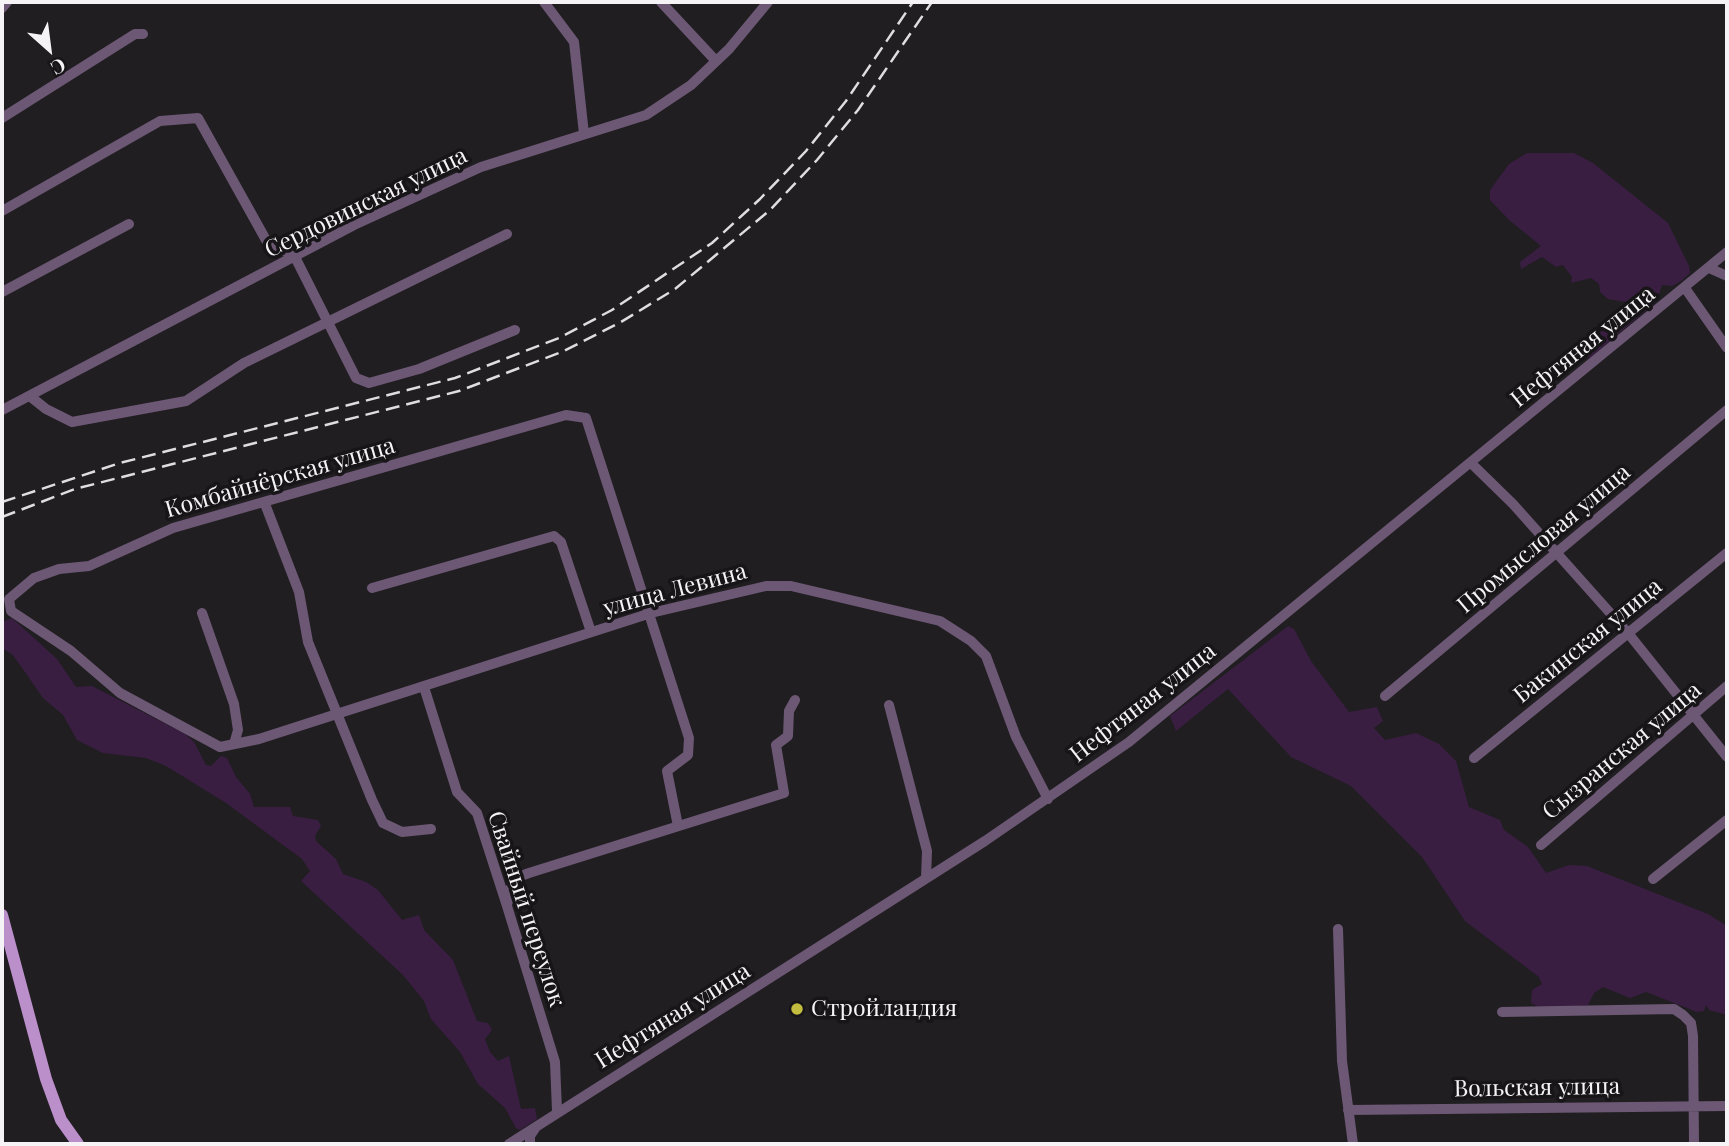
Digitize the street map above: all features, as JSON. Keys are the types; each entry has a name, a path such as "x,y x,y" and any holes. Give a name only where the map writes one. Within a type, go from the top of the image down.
{"main road":[{"path":"2,915 46,1079 61,1120 78,1144"}],"street":[{"path":"2,8 7,2"},
{"path":"544,2 574,42 584,134"},
{"path":"662,2 716,61"},
{"name":"Сердовинская улица","path":"2,410 354,225 481,167 646,115 691,85 716,61 764,3"},
{"path":"2,118 135,34 144,34"},
{"path":"2,211 160,121 198,118 266,240 295,257 356,378 369,383 419,369 515,330"},
{"path":"2,292 129,224"},
{"path":"31,397 72,422 186,401 244,363 507,234"},
{"name":"Нефтяная улица","path":"509,1144 1048,799 1129,742 1727,253"},
{"path":"1709,268 1727,276"},
{"path":"1685,288 1727,348"},
{"name":"Промысловая улица","path":"1385,696 1727,410"},
{"name":"Комбайнёрская улица","path":"6,613 9,599 34,578 59,569 89,566 152,536 566,415 586,418 651,613"},
{"path":"1472,464 1513,504 1628,633 1727,757"},
{"path":"265,504 299,592 309,642 383,822 402,832 431,829"},
{"path":"372,587 554,537 561,542 591,632"},
{"name":"Бакинская улица","path":"1474,758 1727,553"},
{"name":"улица Левина","path":"6,613 71,651 120,693 219,747 424,687 651,613 766,586 791,586 940,621 971,641 986,656 1016,737 1048,799"},
{"path":"202,612 234,704 238,730 234,744"},
{"path":"651,613 689,738 688,755 667,771 678,826"},
{"name":"Сызранская улица","path":"1541,845 1727,686"},
{"name":"Свайный переулок","path":"424,687 457,792 477,813 507,906 555,1062 557,1111"},
{"path":"507,906 510,889 521,876 784,793 776,745 788,736 789,711 795,700"},
{"path":"889,705 927,851 926,878"},
{"path":"1653,879 1727,820"},
{"path":"1338,929 1342,1061 1353,1144"},
{"path":"1502,1012 1674,1009 1691,1023 1694,1144"},
{"name":"Вольская улица","path":"1348,1110 1727,1106"},
{"path":"530,1144 530,1136 539,1124"}],"shaded area":[{"path":"1527,153 1574,153 1593,163 1668,223 1689,266 1690,273 1672,286 1662,285 1657,301 1591,357 1585,358 1583,349 1626,308 1626,302 1608,299 1600,292 1599,284 1591,278 1571,283 1572,277 1563,265 1556,267 1542,257 1521,269 1520,262 1541,246 1509,220 1490,200 1490,190 1509,164"},
{"path":"12,618 57,659 76,687 92,686 185,734 194,742 206,765 211,766 221,756 227,758 236,777 250,794 254,807 290,807 293,816 318,820 321,826 315,836 316,841 336,859 343,874 366,882 378,890 402,920 419,915 424,930 453,960 477,1021 488,1023 492,1030 485,1039 490,1052 498,1061 509,1056 521,1109 535,1108 537,1119 520,1130 516,1128 505,1108 478,1084 460,1052 431,1019 424,1001 403,975 301,881 310,871 302,859 226,803 166,766 146,758 103,753 77,740 63,715 43,698 13,655 2,648 2,622"},
{"path":"1288,626 1294,629 1311,661 1349,712 1377,707 1383,721 1374,728 1385,740 1416,733 1439,744 1456,761 1469,807 1500,820 1504,830 1528,847 1546,873 1569,865 1587,866 1708,914 1727,926 1727,1015 1709,1010 1706,1005 1704,1011 1697,1012 1646,992 1630,998 1603,987 1594,993 1588,1005 1543,1009 1531,1003 1532,990 1542,984 1539,977 1465,921 1422,857 1351,786 1291,757 1228,689 1176,731 1170,716"}],"railway":[{"path":"2,502 120,463 455,378 559,338 612,310 712,243 760,199 806,151 846,101 913,2"},
{"path":"2,517 75,489 459,391 564,351 621,322 675,289 770,210 817,160 858,110 932,2"}],"place":[{"name":"Стройландия","path":"797,1009"}]}
